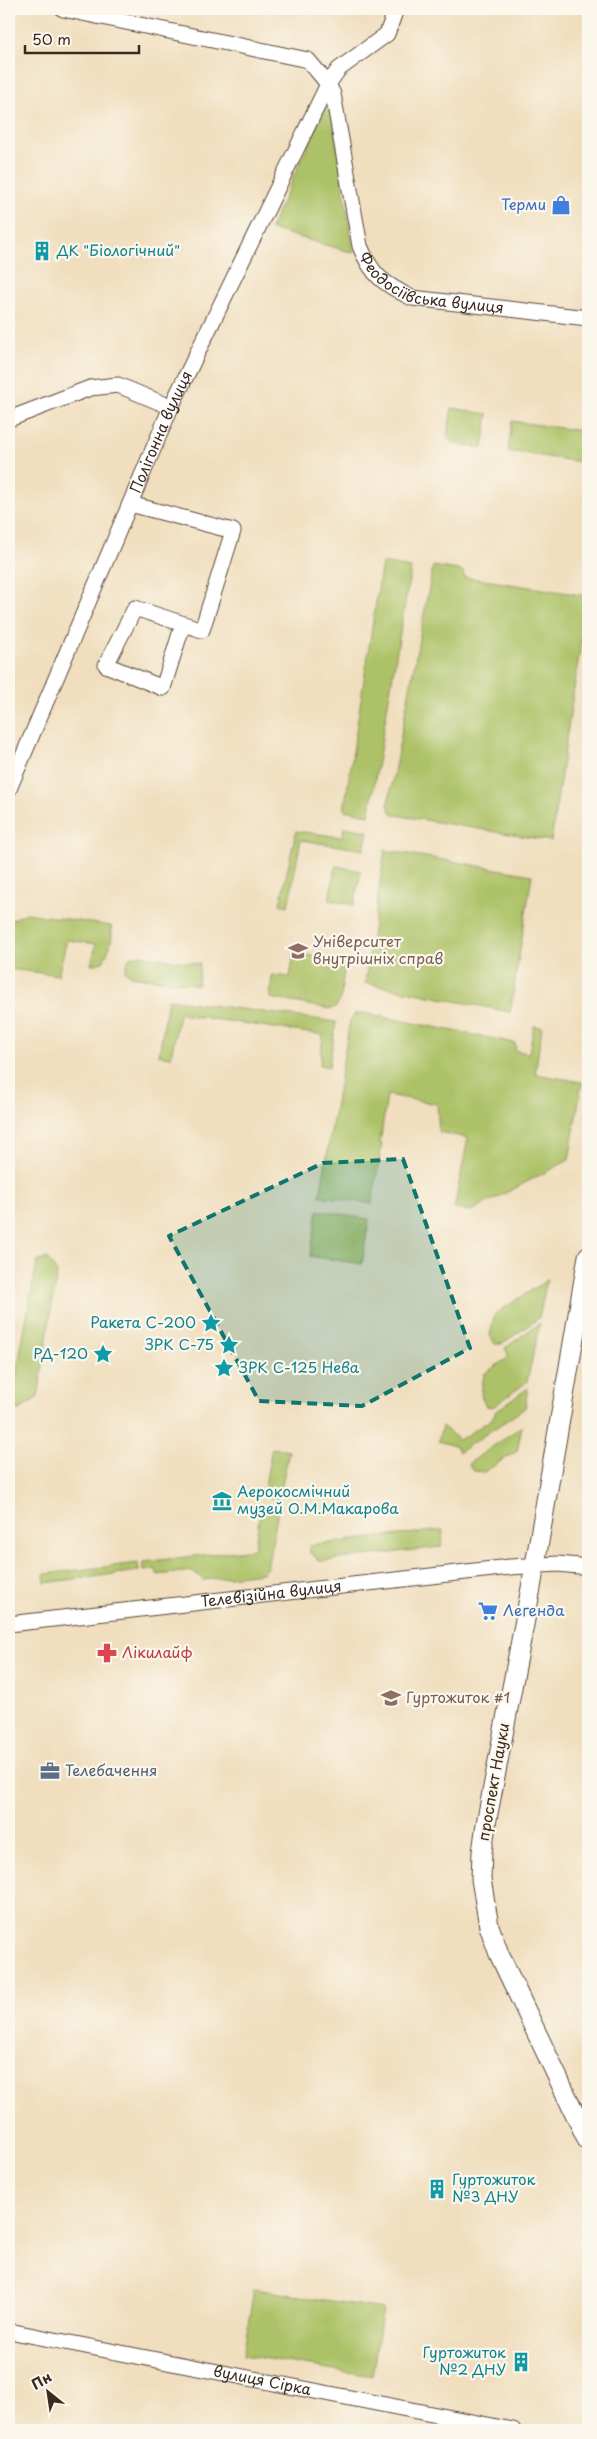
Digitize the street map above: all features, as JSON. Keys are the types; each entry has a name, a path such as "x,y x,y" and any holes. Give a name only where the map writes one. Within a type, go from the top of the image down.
{"main road":[{"name":"проспект Науки","path":"588,1256 584,1303 482,1852 482,1886 485,1913 500,1954 588,2142"}],"street":[{"path":"63,9 308,60 328,84"},
{"name":"Полігонна вулиця","path":"9,789 171,407 328,84 339,69 387,34 396,9"},
{"name":"Феодосіївська вулиця","path":"328,84 338,113 360,246 368,267 391,288 412,298 588,318"},
{"path":"9,419 90,388 118,385 171,407"},
{"path":"130,504 233,531 202,630 135,608 106,665 163,688 183,624"},
{"name":"Телевізійна вулиця","path":"9,1624 275,1592 534,1565 558,1564 588,1567"},
{"name":"вулиця Сірка","path":"9,2331 513,2430"}],"highlighted area":[{"path":"403,1159 470,1348 362,1406 259,1401 169,1236 323,1163"}],"green space":[{"path":"326,106 331,111 354,253 270,229"},
{"path":"452,408 488,414 483,448 451,443 447,435"},
{"path":"512,421 588,432 588,463 508,451"},
{"path":"382,563 411,568 369,815 344,810"},
{"path":"433,566 463,571 464,577 588,596 551,841 395,815 390,811 388,804"},
{"path":"344,827 368,831 364,850 301,840 288,906 280,904 296,831 342,837"},
{"path":"385,850 532,875 510,1012 365,983"},
{"path":"336,866 361,871 354,905 329,900"},
{"path":"27,913 111,926 109,949 103,962 91,965 96,944 67,940 58,975 9,969 9,921"},
{"path":"294,953 345,961 341,996 336,1007 330,1009 270,998 272,975 290,977"},
{"path":"140,955 200,964 198,985 131,976 125,971 129,957"},
{"path":"168,999 336,1022 329,1067 320,1065 323,1035 179,1014 171,1057 159,1055"},
{"path":"363,1013 515,1043 516,1051 529,1053 534,1026 542,1027 535,1074 582,1082 569,1160 471,1211 454,1209 468,1138 439,1132 437,1104 387,1095 380,1143 382,1144 372,1204 320,1196 350,1020 355,1014"},
{"path":"318,1210 369,1219 362,1264 310,1256"},
{"path":"47,1258 57,1273 38,1397 20,1410 10,1407 37,1262"},
{"path":"547,1280 539,1318 502,1344 495,1344 490,1335 495,1314"},
{"path":"540,1323 527,1382 493,1407 486,1406 481,1395 484,1374 509,1357 505,1348"},
{"path":"528,1388 525,1408 459,1452 455,1446 438,1441 442,1426 459,1440 492,1419 496,1411"},
{"path":"522,1426 517,1451 484,1472 474,1471 468,1464"},
{"path":"272,1448 289,1451 279,1499 263,1496"},
{"path":"261,1508 278,1512 267,1568 262,1573 203,1580 193,1571 157,1575 156,1569 144,1571 143,1562 254,1549"},
{"path":"443,1530 441,1547 321,1561 310,1553 309,1545"},
{"path":"138,1563 139,1571 45,1583 44,1574"},
{"path":"254,2289 383,2309 372,2376 243,2355"}],"place":[{"name":"Терми","path":"561,205"},
{"name":"ДК \"Біологічний\"","path":"42,251"},
{"name":"Університет внутрішніх справ","path":"298,951"},
{"name":"Ракета С-200","path":"211,1323"},
{"name":"ЗРК С-75","path":"229,1345"},
{"name":"РД-120","path":"103,1354"},
{"name":"ЗРК С-125 Нева","path":"224,1368"},
{"name":"Аерокосмічний музей О.М.Макарова","path":"222,1501"},
{"name":"Легенда","path":"488,1611"},
{"name":"Лікилайф","path":"107,1653"},
{"name":"Гуртожиток #1","path":"391,1698"},
{"name":"Телебачення","path":"50,1771"},
{"name":"Гуртожиток №3 ДНУ","path":"437,2189"},
{"name":"Гуртожиток №2 ДНУ","path":"521,2362"}]}
